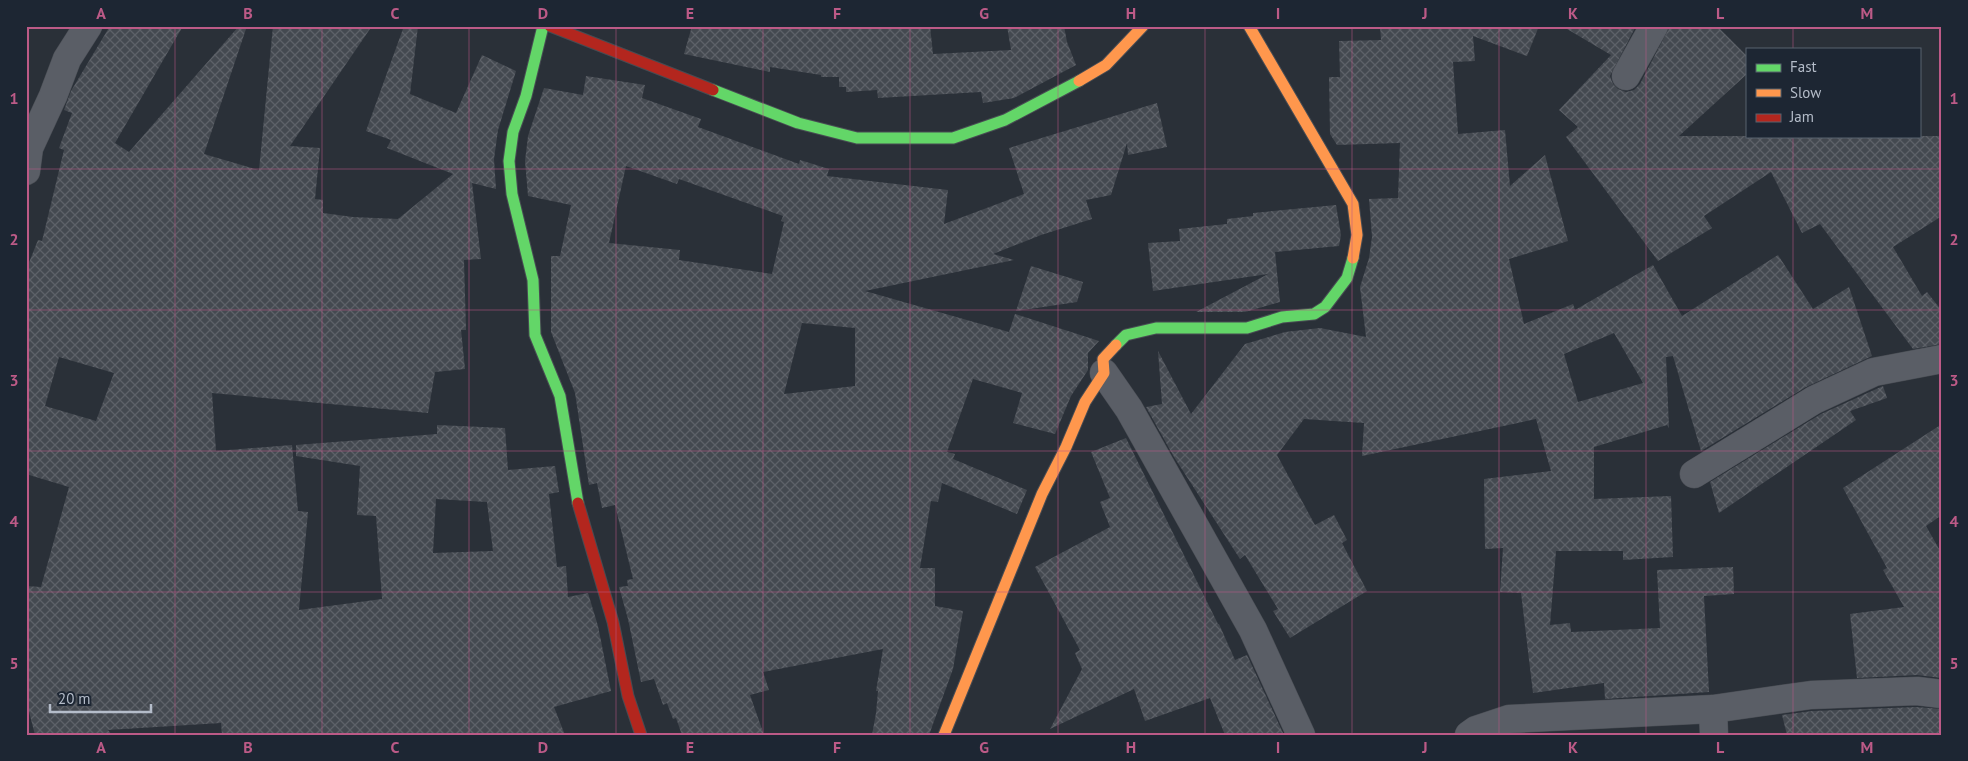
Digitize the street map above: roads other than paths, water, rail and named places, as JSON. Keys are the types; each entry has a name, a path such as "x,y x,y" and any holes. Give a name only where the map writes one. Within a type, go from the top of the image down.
{"street":[{"path":"26,171 29,148 53,96 67,59 88,26"},
{"path":"543,26 526,96 513,132 509,161 512,194 533,280 535,335 560,396 574,489 613,622 628,696 641,735"},
{"path":"550,26 798,123 857,138 953,138 1004,120 1066,89 1106,65 1144,26"},
{"path":"1249,26 1352,204 1357,235 1347,278 1325,307 1314,314 1282,317 1247,328 1156,328 1126,335 1103,359 1104,373 1130,409 1253,630 1301,735"},
{"path":"1626,76 1654,26"},
{"path":"1694,474 1814,400 1874,372 1942,359"},
{"path":"944,735 982,637 1042,494 1066,447 1085,402 1104,373"},
{"path":"1469,735 1476,730 1509,719 1714,722 1811,696 1917,691 1942,694"}]}
